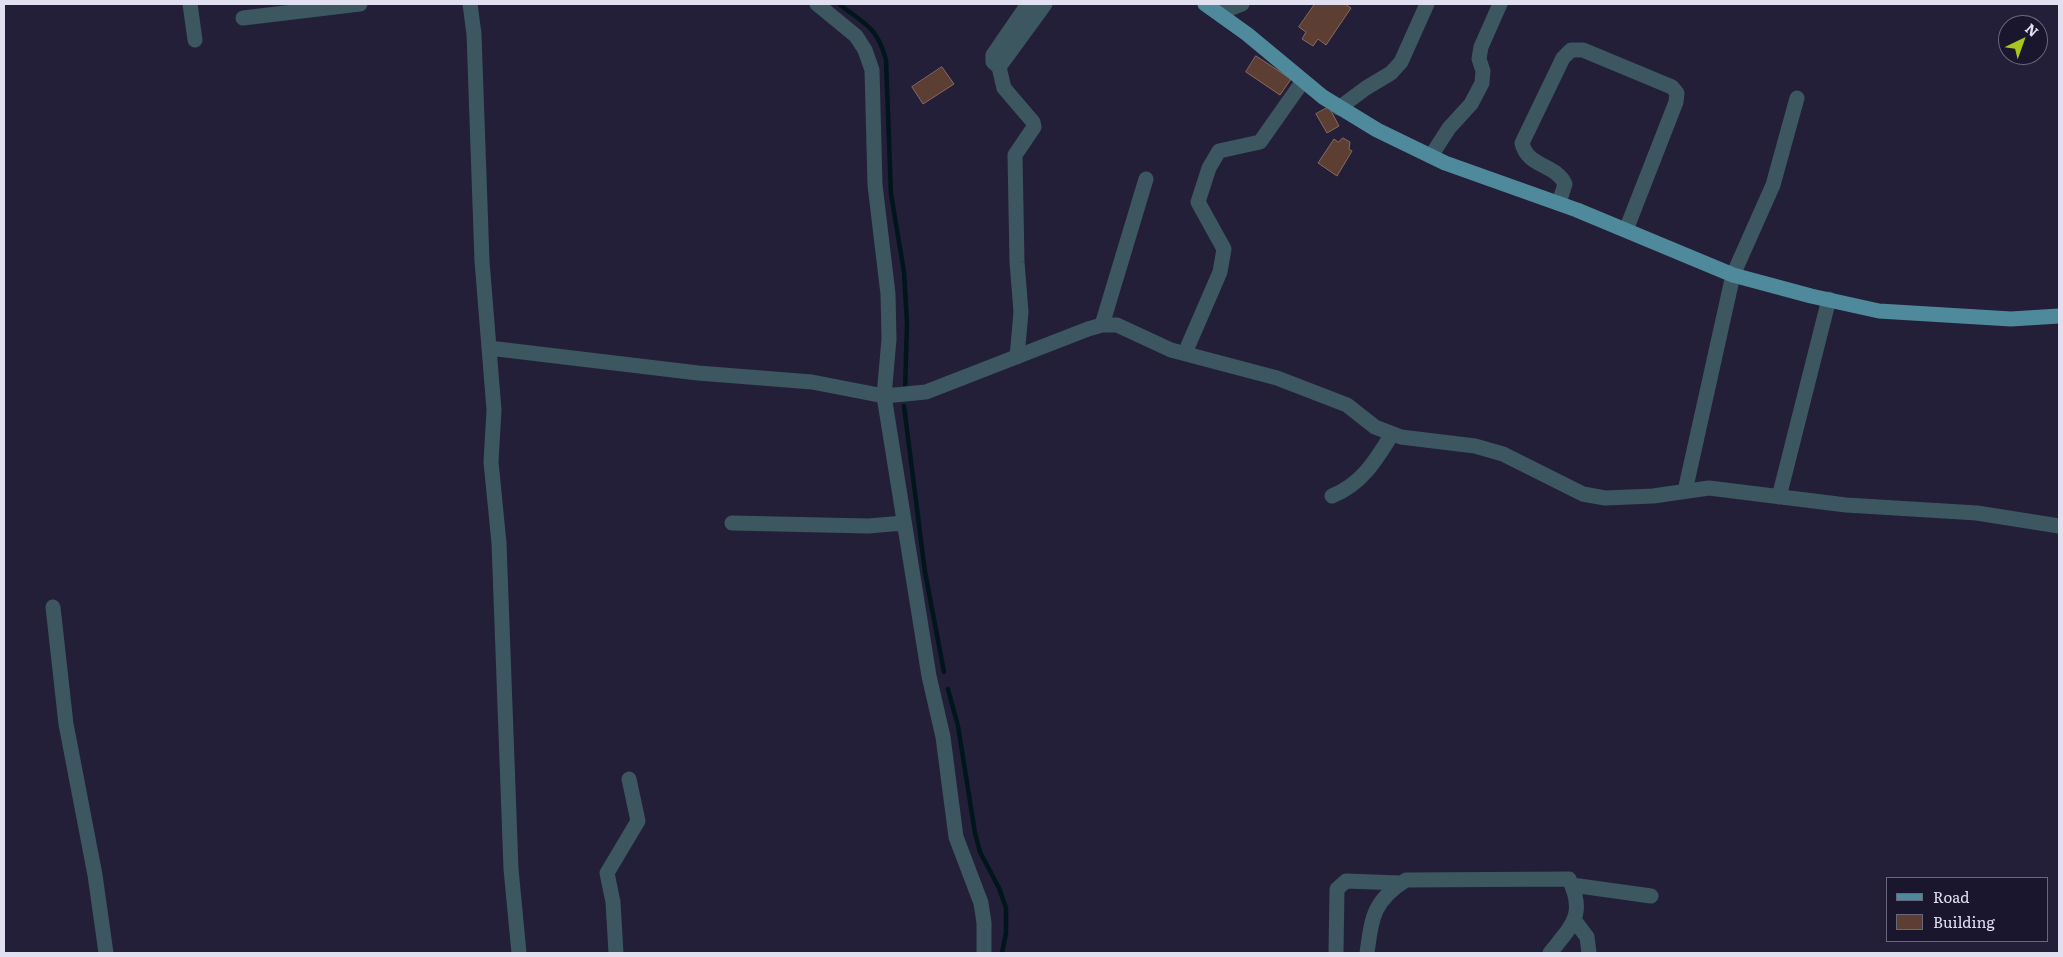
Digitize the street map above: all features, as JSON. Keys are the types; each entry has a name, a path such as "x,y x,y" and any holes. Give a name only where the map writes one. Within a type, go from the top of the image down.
{"main road":[{"path":"1205,4 1219,13 1338,108 1377,130 1431,156 1559,203 1733,275 1878,311 2011,319 2059,316"}],"street":[{"path":"190,4 195,40"},
{"path":"243,18 360,4"},
{"path":"470,4 474,34 482,261 494,410 492,462 499,543 512,869 519,953"},
{"path":"817,4 856,36 865,50 872,70 876,185 888,294 888,339 884,396 928,676 942,737 956,837 981,903 984,923 984,953"},
{"path":"1017,357 1021,312 1017,262 1015,155 1034,127 1033,122 1004,88 999,67 993,62 994,55 1028,4"},
{"path":"999,67 1046,4"},
{"path":"1219,13 1242,4"},
{"path":"1338,108 1366,88 1392,73 1401,62 1427,4"},
{"path":"1431,156 1449,128 1471,104 1482,83 1481,47 1500,4"},
{"path":"1559,203 1565,184 1562,178 1530,159 1524,152 1522,143 1563,58 1571,50 1583,50 1672,87 1676,93 1676,102 1626,230"},
{"path":"1185,353 1220,272 1224,248 1198,202 1209,168 1219,151 1260,142 1303,81"},
{"path":"1685,491 1733,275 1778,170 1796,98"},
{"path":"1102,325 1146,180"},
{"path":"1779,497 1829,299"},
{"path":"489,348 698,373 812,382 884,396 926,392 1102,325 1117,325 1171,350 1277,378 1347,405 1375,427 1392,434 1401,437 1475,446 1503,454 1583,494 1604,498 1653,496 1709,488 1846,505 1977,513 2059,526"},
{"path":"1332,496 1349,489 1374,464 1392,434"},
{"path":"732,523 868,526 904,523"},
{"path":"54,607 66,724 95,875 106,953"},
{"path":"616,953 613,902 607,873 638,821 630,779"},
{"path":"1367,953 1372,918 1388,892 1406,880 1569,879 1577,897 1575,921 1550,953"},
{"path":"1336,953 1338,889 1346,881 1400,883"},
{"path":"1572,885 1651,896"},
{"path":"1575,921 1587,937 1589,953"}],"building":[{"path":"1315,4 1345,4 1351,8 1326,45 1318,39 1313,46 1302,39 1306,32 1299,27"},
{"path":"1256,56 1291,79 1280,95 1246,72"},
{"path":"942,67 954,84 923,104 912,87"},
{"path":"1329,107 1339,126 1327,133 1316,114"},
{"path":"1343,138 1350,142 1349,149 1352,151 1337,176 1318,163 1334,139 1338,142"}],"waterway":[{"path":"839,4 869,27 878,40 886,60 891,194 904,272 907,323 905,391"},
{"path":"904,406 925,572 944,672"},
{"path":"948,689 958,726 975,833 980,852 999,888 1006,908 1006,933 1002,953"}]}
